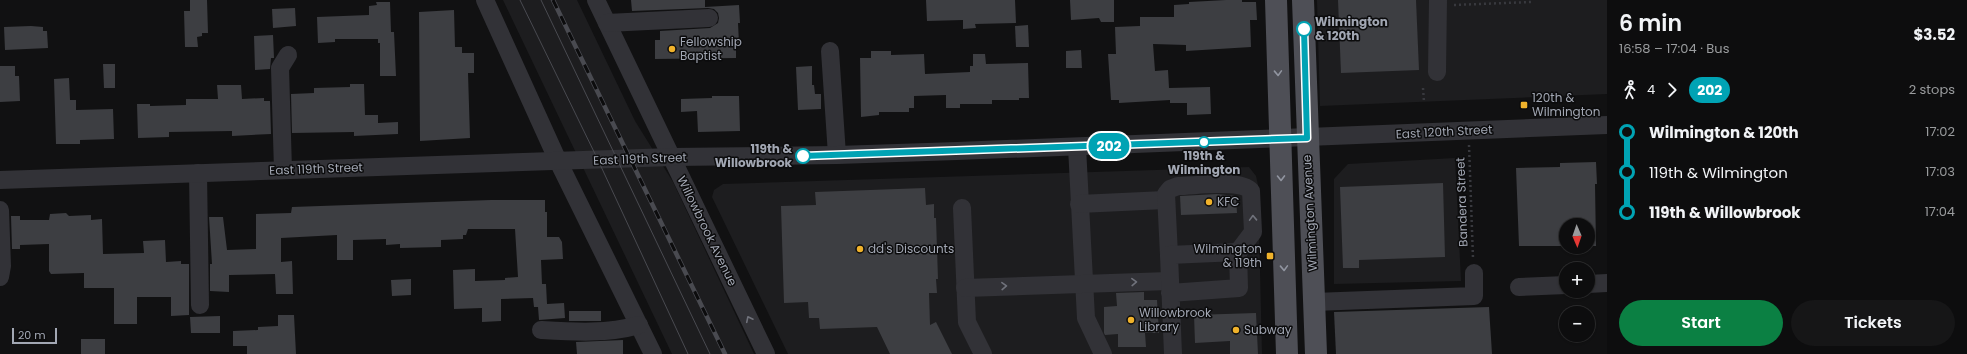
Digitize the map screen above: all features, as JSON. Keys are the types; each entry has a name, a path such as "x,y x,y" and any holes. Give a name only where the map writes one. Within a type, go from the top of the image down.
{"main road":[{"path":"1276,0 1287,354"},
{"name":"Wilmington Avenue","path":"1303,0 1316,354"}],"street":[{"path":"485,0 558,161 653,354"},
{"name":"Willowbrook Avenue","path":"596,0 766,354"},
{"path":"1437,72 1445,2"},
{"path":"607,23 709,18"},
{"path":"830,50 837,155"},
{"path":"283,170 280,68 288,55"},
{"name":"East 120th Street","path":"1280,139 1607,125"},
{"name":"East 119th Street","path":"0,180 672,157 837,155 1280,139"},
{"path":"1077,147 1086,318 1103,354"},
{"path":"198,173 200,305"},
{"path":"965,288 1084,283 1170,287 1239,288 1238,252 1253,232 1251,191 1248,187 1229,184 1178,186 1170,189 1166,194 1165,200 1168,247 1170,287 1173,354"},
{"path":"1079,204 1165,200"},
{"path":"962,208 967,322 983,354"},
{"path":"0,210 2,266 0,277"},
{"path":"1168,247 1238,252"},
{"path":"1314,302 1474,296 1474,273"},
{"path":"1595,284 1607,284"},
{"path":"1519,287 1559,285"},
{"path":"542,330 590,332 622,330 639,325"}],"path":[{"path":"1445,2 1531,2"},
{"path":"1423,88 1424,102"},
{"name":"Bandera Street","path":"1469,131 1474,273"}],"shaded area":[{"path":"503,0 577,0 635,121 673,182 754,354 672,354"},
{"path":"1317,0 1607,0 1607,94 1320,106"},
{"path":"1455,158 1461,281 1334,284 1334,179 1348,164"},
{"path":"1249,167 1256,176 1258,185 1262,354 788,354 712,197 714,190 723,184"}],"building":[{"path":"190,0 207,0 208,33 202,33 202,36 197,37 198,47 185,47 184,11 190,11"},
{"path":"631,0 705,0 705,7 739,5 739,43 736,44 736,58 655,59 655,40 660,40 660,31 710,28 718,23 718,13 714,9 708,8 632,11"},
{"path":"926,0 1015,0 1016,23 975,24 976,28 963,29 963,20 927,21"},
{"path":"1070,0 1114,0 1114,22 1101,22 1099,18 1071,20"},
{"path":"1226,0 1256,2 1257,20 1250,20 1251,47 1186,51 1186,45 1153,44 1155,71 1168,70 1169,88 1210,87 1211,114 1187,115 1187,103 1170,103 1170,100 1119,103 1119,100 1111,100 1108,54 1116,54 1115,27 1140,26 1140,17 1174,17 1174,5 1189,4 1189,2"},
{"path":"1338,0 1416,0 1419,70 1341,73"},
{"path":"376,2 390,2 391,32 394,32 396,76 380,76 380,43 378,43 378,39 335,39 335,42 318,43 317,17 369,15 369,6 377,5"},
{"path":"295,8 296,26 273,28 272,9"},
{"path":"454,10 455,47 462,47 462,53 474,53 474,73 468,73 470,138 420,141 419,12"},
{"path":"1028,25 1029,47 1016,47 1015,26"},
{"path":"4,27 43,27 43,31 47,31 48,48 5,50"},
{"path":"273,35 274,58 271,58 270,69 255,70 254,36"},
{"path":"1081,50 1082,68 1066,68 1066,51"},
{"path":"871,51 891,51 891,55 924,54 925,74 970,72 970,66 973,66 973,54 985,54 986,64 1028,63 1029,98 1019,98 1019,100 992,100 992,104 960,104 960,108 946,108 946,95 914,96 914,108 909,108 909,112 879,112 879,115 861,117 860,58 871,58"},
{"path":"103,64 115,64 115,88 104,88"},
{"path":"0,66 15,66 15,76 19,76 20,101 0,102"},
{"path":"812,66 812,85 814,85 815,94 821,94 821,109 798,110 796,67"},
{"path":"69,78 70,100 76,100 76,110 113,109 114,139 80,140 80,144 56,144 54,79"},
{"path":"350,84 364,84 365,115 378,115 378,123 398,122 398,134 354,136 354,132 292,133 291,94 314,93 314,88 350,87"},
{"path":"217,85 241,85 242,99 264,98 264,101 270,101 271,134 232,136 232,131 169,132 169,137 138,138 137,104 150,104 150,106 186,105 186,99 218,99"},
{"path":"712,96 739,96 740,131 698,132 697,111 681,112 681,99 712,98"},
{"path":"1596,162 1596,246 1595,218 1559,218 1559,246 1519,246 1516,168 1560,167 1560,163"},
{"path":"1443,183 1445,257 1359,260 1359,268 1343,268 1340,187"},
{"name":"dd's Discounts","path":"925,188 926,205 934,204 934,218 936,218 938,279 936,279 937,293 929,293 930,325 936,322 952,354 890,354 877,327 820,329 819,318 809,318 808,302 784,303 781,206 816,205 815,192"},
{"name":"KFC","path":"1217,194 1236,196 1237,213 1181,215 1180,196"},
{"path":"491,200 545,200 545,212 547,212 547,237 559,237 562,242 563,259 541,260 542,284 546,284 547,304 564,303 565,318 539,320 538,307 534,307 533,298 501,299 501,321 482,322 482,308 454,309 453,270 475,269 475,281 505,280 505,278 518,277 515,229 468,229 466,235 463,235 463,239 441,240 441,247 400,248 400,244 386,245 386,239 353,240 353,260 337,260 337,235 281,238 281,262 292,261 293,294 276,294 275,274 229,275 229,292 210,291 210,264 212,264 209,217 223,217 227,250 256,249 256,214 291,213 292,207"},
{"path":"66,213 69,216 91,215 91,220 102,219 103,254 144,253 143,241 165,240 166,262 181,261 181,264 189,264 189,315 171,316 171,297 137,297 137,324 114,324 114,288 84,288 84,273 51,274 49,271 49,244 20,245 20,249 12,249 11,216 20,216 20,220 49,220 50,214"},
{"path":"411,279 411,295 392,296 391,280"},
{"name":"Willowbrook Library","path":"1144,292 1144,300 1157,300 1159,333 1145,333 1146,347 1118,347 1118,334 1105,335 1104,333 1104,307 1117,306 1116,293"},
{"path":"1489,307 1492,354 1336,354 1334,312"},
{"path":"569,311 601,311 601,321 569,321"},
{"path":"1256,313 1258,354 1230,354 1230,341 1195,343 1194,315"},
{"path":"278,315 294,315 296,354 247,354 247,346 233,346 233,331 258,330 258,327 278,326"},
{"path":"220,316 220,333 191,333 190,317"},
{"path":"81,339 105,339 105,354 81,354"},
{"path":"623,340 623,354 577,354 576,342"}],"tram line":[{"path":"520,0 598,160 688,354"},
{"path":"541,0 710,354"}],"railway":[{"path":"553,0 725,354"}],"bus line":[{"name":"202","path":"803,156 1307,138 1304,29"}],"place":[{"name":"Wilmington & 120th","path":"1304,29"},
{"name":"Fellowship Baptist","path":"672,49"},
{"name":"120th & Wilmington","path":"1524,105"},
{"name":"119th & Wilmington","path":"1204,142"},
{"name":"119th & Willowbrook","path":"803,156"},
{"name":"KFC","path":"1209,202"},
{"name":"dd's Discounts","path":"860,249"},
{"name":"Wilmington & 119th","path":"1270,256"},
{"name":"Willowbrook Library","path":"1131,320"},
{"name":"Subway","path":"1236,330"}]}
